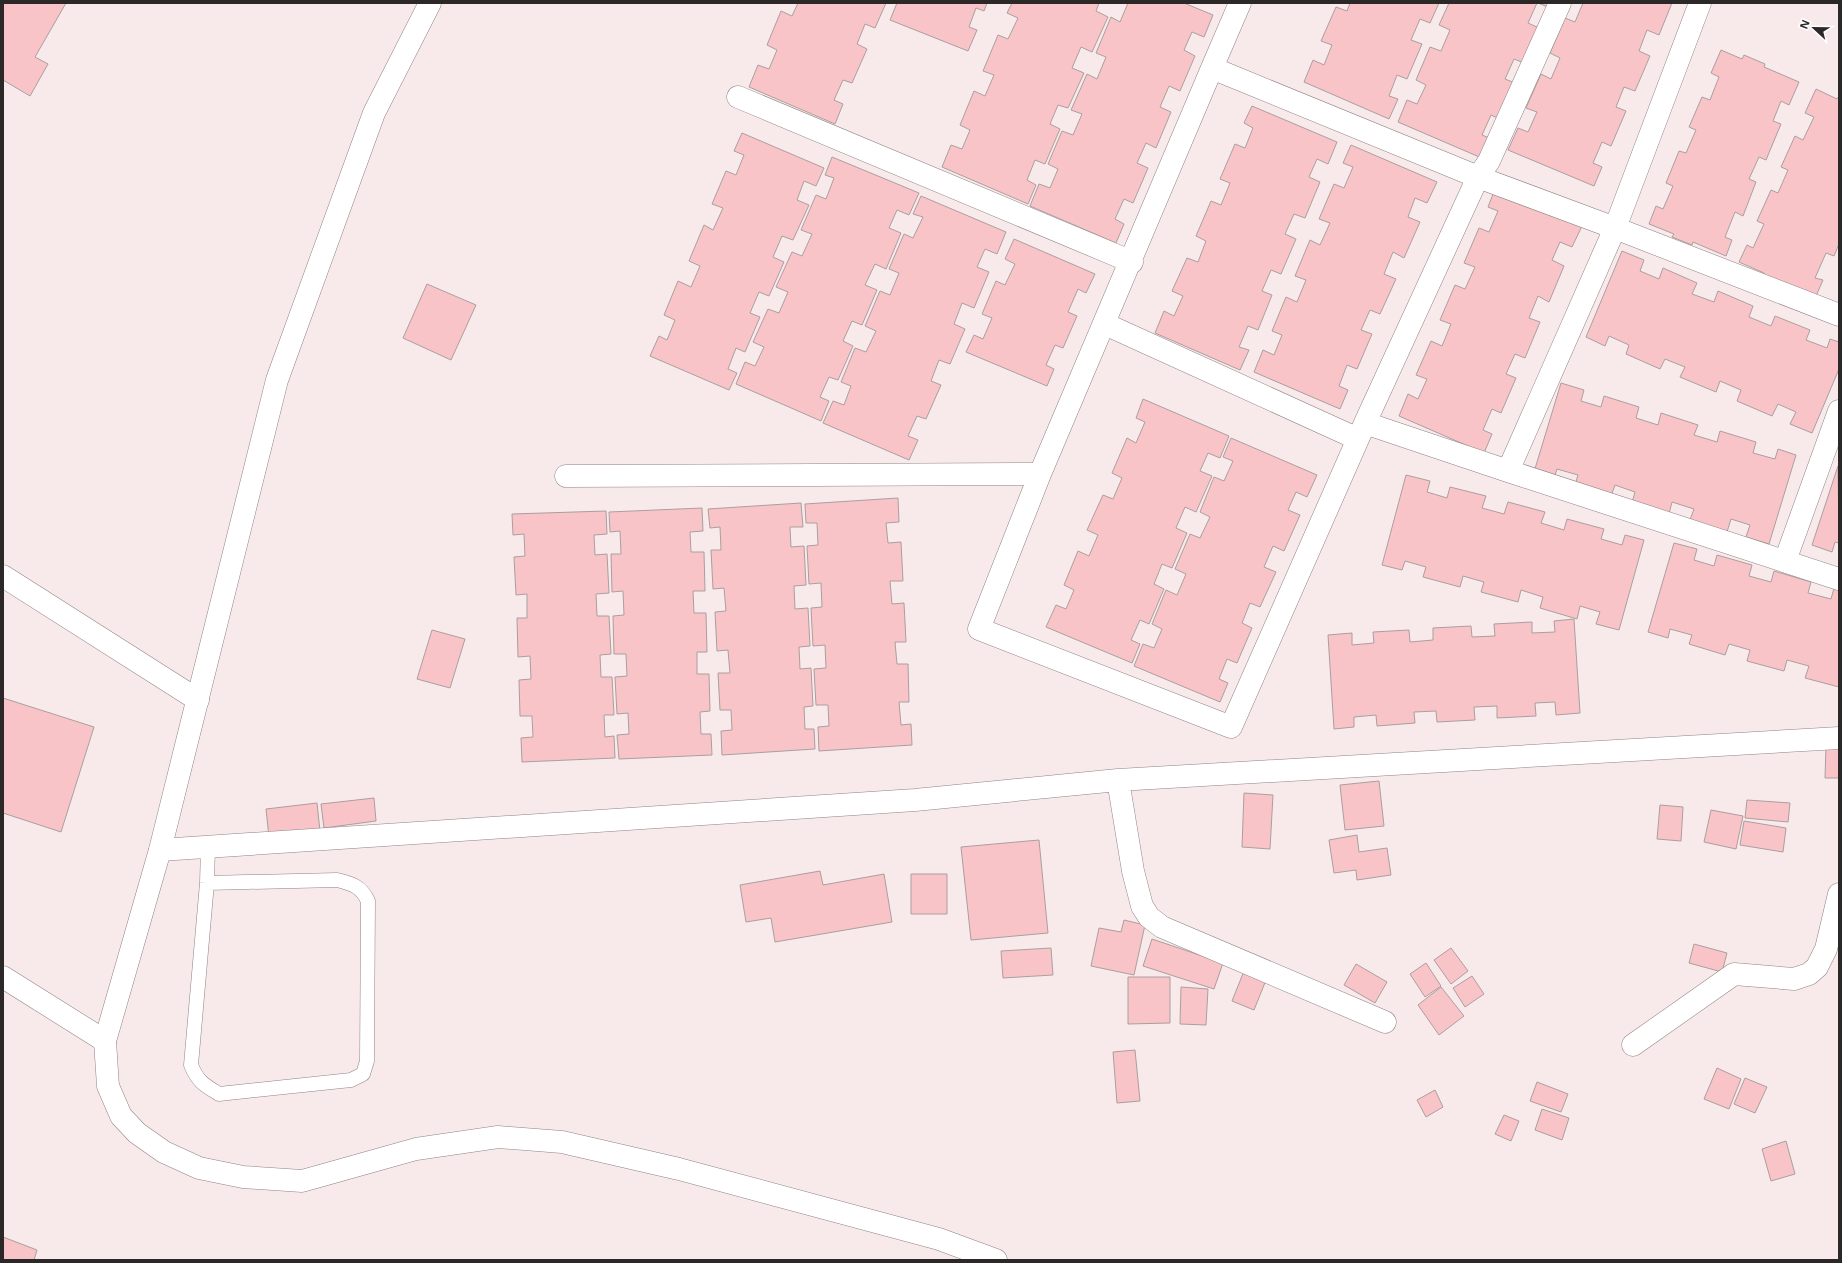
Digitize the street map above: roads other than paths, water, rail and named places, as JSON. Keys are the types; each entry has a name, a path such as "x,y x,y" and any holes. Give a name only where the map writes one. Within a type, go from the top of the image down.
{"street":[{"path":"430,3 374,113 277,380 160,850 105,1041 108,1086 121,1116 137,1133 164,1152 199,1168 243,1177 302,1181 416,1148 498,1137 562,1142 679,1169 939,1239 996,1260"},
{"path":"1240,3 1132,262 1040,474 979,630 1231,727 1362,431 1478,177 1489,161 1560,3"},
{"path":"1508,471 1616,228 1700,3"},
{"path":"1212,68 1478,177 1616,228 1839,315"},
{"path":"738,97 1132,262"},
{"path":"1105,324 1362,431 1508,471 1839,579"},
{"path":"1785,561 1839,411"},
{"path":"566,476 1040,474"},
{"path":"3,576 198,700"},
{"path":"160,850 907,800 1118,780 1839,738"},
{"path":"1118,780 1133,871 1142,906 1149,917 1162,927 1385,1022"},
{"path":"1633,1045 1734,974 1794,979 1809,974 1817,967 1826,949 1839,894"},
{"path":"3,977 105,1041"}],"lane":[{"path":"207,883 337,880 357,885 364,892 368,901 367,1061 363,1074 351,1080 219,1094 202,1084 191,1065 207,883 208,847"}]}
